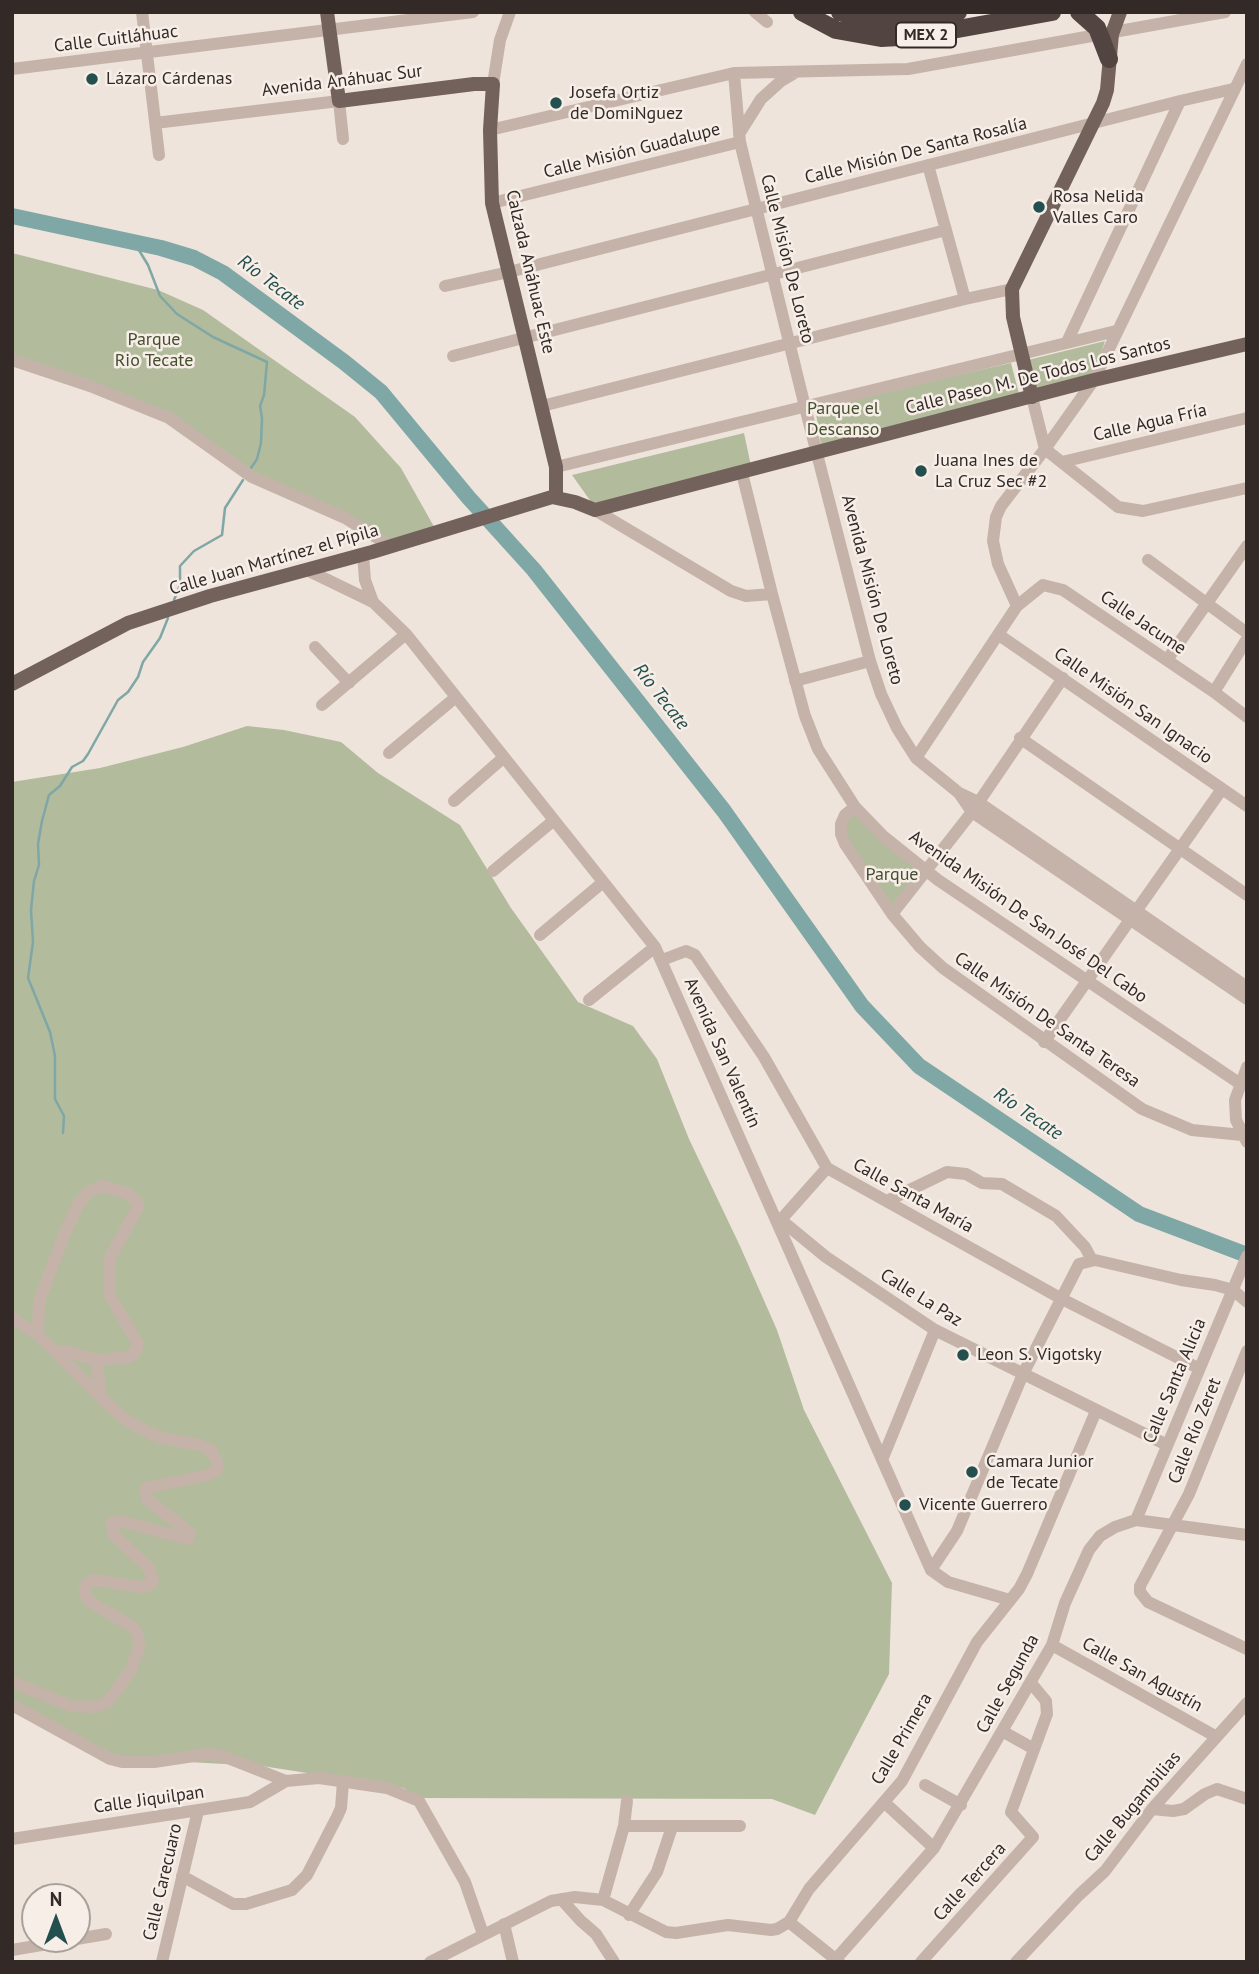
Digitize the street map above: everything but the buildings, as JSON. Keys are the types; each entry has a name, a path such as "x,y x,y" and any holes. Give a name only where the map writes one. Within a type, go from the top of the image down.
{"highway":[{"name":"MEX 2","path":"802,12 836,30 881,38 919,36 1052,12"},
{"name":"MEX 2","path":"840,12 865,19 904,21 958,12"},
{"path":"1079,12 1106,35 1109,59"}],"main road":[{"path":"327,12 339,101"},
{"path":"1106,35 1120,12"},
{"path":"1032,397 1013,317 1012,289 1093,124 1107,90 1109,59"},
{"name":"Avenida Anáhuac Sur","path":"339,101 493,84"},
{"name":"Calzada Anáhuac Este","path":"493,84 490,130 492,204 556,467 556,497"},
{"name":"Calle Paseo M. De Todos Los Santos","path":"595,510 1094,380 1247,344"},
{"path":"556,497 595,510"},
{"name":"Calle Juan Martínez el Pípila","path":"12,684 128,624 210,596 556,497"}],"street":[{"path":"142,12 159,155"},
{"name":"Calle Cuitláhuac","path":"12,69 473,12"},
{"name":"Calzada Anáhuac Este","path":"493,84 500,40 510,12"},
{"path":"755,12 767,22"},
{"path":"490,130 734,73 908,69 1225,12"},
{"path":"916,758 1017,606 998,564 993,541 994,523 1001,506 1094,380 1247,64"},
{"path":"739,138 761,99 797,71"},
{"name":"Calle Misión De Loreto","path":"734,73 739,138 818,452"},
{"name":"Calle Misión De Santa Rosalía","path":"445,286 1233,89"},
{"path":"339,101 343,139"},
{"name":"Avenida Anáhuac Sur","path":"155,124 339,101"},
{"path":"1066,342 1180,101"},
{"name":"Calle Misión Guadalupe","path":"492,204 739,138"},
{"path":"928,165 965,299"},
{"path":"453,356 946,230"},
{"path":"542,406 1012,289"},
{"path":"556,467 1116,331"},
{"path":"12,360 90,386 169,418 252,477 345,517 390,546"},
{"path":"1032,397 1045,449 1118,507 1143,511 1247,488"},
{"name":"Calle Agua Fría","path":"1062,462 1247,418"},
{"name":"Avenida Misión De Loreto","path":"818,452 870,661 881,694 897,728 916,758 975,807"},
{"name":"Avenida Misión De San José Del Cabo","path":"742,472 795,681 818,749 855,807 883,836 938,880 1239,1083"},
{"path":"595,510 731,591 746,596 772,594"},
{"path":"1167,660 1247,546"},
{"path":"363,554 365,580 373,602"},
{"path":"1148,560 1247,633"},
{"name":"Avenida San Valentín","path":"307,570 373,602 406,635 655,947 779,1221 931,1570"},
{"name":"Calle Jacume","path":"1017,606 1043,585 1063,590 1247,717"},
{"path":"322,705 406,635"},
{"name":"Calle Misión San Ignacio","path":"999,635 1247,806"},
{"path":"1213,692 1247,639"},
{"path":"315,646 349,682"},
{"path":"795,681 870,661"},
{"path":"891,914 975,807 1063,678"},
{"path":"389,753 456,697"},
{"path":"1020,738 1247,895"},
{"path":"454,801 503,758"},
{"path":"1044,1042 1222,789"},
{"name":"Calle Misión De Santa Teresa","path":"855,807 845,815 841,824 845,844 891,914 943,968 1142,1109 1192,1130 1244,1139"},
{"path":"975,807 1247,987"},
{"path":"493,872 552,821"},
{"path":"540,935 603,883"},
{"path":"1135,915 1247,999"},
{"path":"589,1000 655,947"},
{"name":"Calle Santa María","path":"662,960 686,951 695,955 764,1057 827,1168 1062,1299 1198,1368"},
{"path":"1244,1139 1235,1111 1239,1083 1247,1067"},
{"path":"779,1221 827,1168"},
{"path":"887,1201 947,1172 966,1174 982,1183 1002,1184 1056,1216 1085,1247 1092,1260"},
{"path":"38,1335 39,1302 79,1203 87,1193 103,1186 129,1194 138,1207 110,1258 110,1296 138,1344 134,1354 129,1357 97,1360 55,1351"},
{"name":"Calle La Paz","path":"779,1221 826,1257 935,1330 1167,1446"},
{"name":"Calle Santa Alicia","path":"1136,1520 1247,1256"},
{"path":"1010,1600 948,1582 931,1570 957,1531 1023,1374 1079,1264 1092,1260 1181,1280 1215,1284 1233,1290 1247,1302"},
{"path":"12,1318 38,1335 127,1421 161,1438 200,1445 212,1451 218,1465 216,1471 208,1475 146,1488 148,1499 190,1533 188,1539 125,1522 112,1523 113,1534 149,1568 153,1581 142,1587 94,1580 86,1584 86,1596 90,1602 133,1627 139,1641 131,1670 108,1702 95,1707 71,1706 12,1682"},
{"path":"881,1460 935,1330"},
{"name":"Calle Río Zeret","path":"1247,1351 1189,1494 1141,1581 1140,1592 1148,1602 1247,1649"},
{"path":"97,1360 102,1399"},
{"name":"Calle Primera","path":"789,1922 809,1889 902,1781 977,1642 1027,1574 1096,1411"},
{"name":"Calle Segunda","path":"830,1959 934,1848 1052,1645 1065,1603 1089,1550 1100,1536 1115,1527 1136,1520 1247,1535"},
{"name":"Calle San Agustín","path":"1052,1645 1215,1736"},
{"name":"Calle Tercera","path":"921,1962 1031,1840 1032,1835 1011,1812 1048,1706 1042,1694 1031,1683"},
{"name":"Calle Bugambilias","path":"1016,1962 1105,1871 1152,1809 1247,1703"},
{"path":"12,1705 110,1759 122,1762 154,1762 207,1754 225,1757 286,1781 318,1778 387,1788 419,1801 465,1882 483,1934"},
{"path":"1002,1731 1034,1749"},
{"name":"Calle Jiquilpan","path":"12,1839 250,1802 286,1781"},
{"path":"183,1875 233,1904 246,1904 292,1891 307,1875 341,1808 342,1782"},
{"path":"925,1785 961,1805"},
{"path":"1152,1809 1184,1809 1217,1789 1247,1799"},
{"path":"603,1900 624,1826 627,1801"},
{"path":"885,1803 934,1848"},
{"name":"Calle Carecuaro","path":"162,1962 198,1811"},
{"path":"624,1826 740,1826"},
{"path":"629,1915 657,1872 672,1827"},
{"path":"430,1962 551,1901 575,1897 603,1900 629,1915 676,1933 728,1924 777,1930 789,1922 830,1959"},
{"path":"561,1899 580,1921 596,1934 614,1962"},
{"path":"504,1924 513,1962"},
{"path":"12,1950 106,1934"}],"green space":[{"name":"Parque Rio Tecate","path":"12,253 158,290 203,310 355,417 401,468 437,532 383,548 362,530 266,487 188,431 12,360"},
{"path":"1105,341 1094,375 1030,392 1024,361"},
{"name":"Parque el Descanso","path":"1011,363 1019,394 821,445 815,407"},
{"path":"744,433 751,466 594,506 572,475"},
{"path":"247,726 284,730 341,742 378,773 460,825 511,908 578,1002 633,1026 657,1059 689,1139 777,1330 804,1410 892,1583 889,1674 815,1815 772,1799 418,1798 404,1788 262,1766 113,1758 12,1712 12,782 100,768 183,747"},
{"name":"Parque","path":"857,811 926,872 893,915 836,824"}],"waterway":[{"name":"Río Tecate","path":"12,216 161,248 194,258 223,273 381,392 468,497 534,570 724,811 862,1006 919,1066 1139,1214 1247,1255"},
{"path":"134,242 148,265 160,296 177,314 213,337 267,362 264,395 260,406 261,443 257,459 251,468"},
{"path":"174,600 180,585 180,566 194,551 222,535 225,508 243,480"},
{"path":"63,1133 64,1116 55,1099 55,1056 50,1032 28,978 33,942 31,910 34,881 39,865 38,844 42,821 49,795 60,786 72,767 83,761 88,754 118,700 128,692 138,677 143,662 160,638 168,618"}],"place":[{"name":"Lázaro Cárdenas","path":"92,79"},
{"name":"Josefa Ortiz de DomiNguez","path":"556,103"},
{"name":"Rosa Nelida Valles Caro","path":"1039,207"},
{"name":"Juana Ines de La Cruz Sec #2","path":"921,471"},
{"name":"Leon S. Vigotsky","path":"963,1355"},
{"name":"Camara Junior de Tecate","path":"972,1472"},
{"name":"Vicente Guerrero","path":"905,1505"}]}
